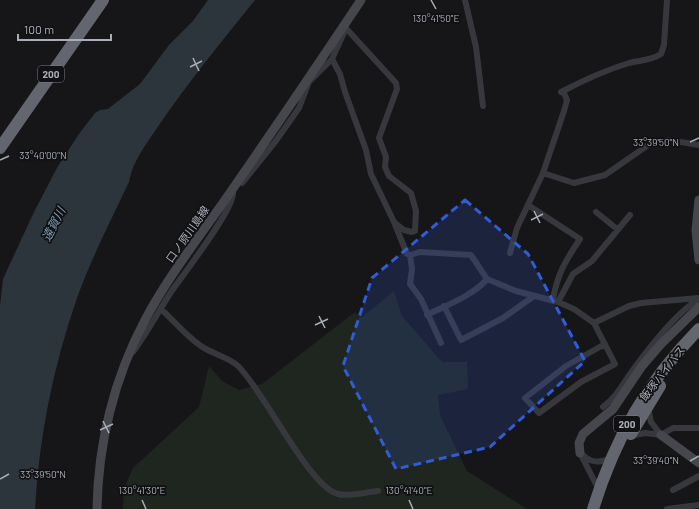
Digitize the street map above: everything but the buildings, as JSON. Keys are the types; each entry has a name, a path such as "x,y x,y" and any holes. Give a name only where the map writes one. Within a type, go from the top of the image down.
{"highway":[{"name":"200","path":"0,148 102,0"},
{"name":"飯塚バイパス","path":"593,509 611,458 636,407 653,382 680,354 699,329"},
{"name":"200","path":"601,509 617,462 629,437 680,354 699,339"}],"main road":[{"name":"口ノ原川島線","path":"97,509 102,442 112,404 128,359 142,326 155,303 232,189 345,27 361,0"},
{"path":"699,200 696,230 699,260"},
{"path":"580,453 579,443 583,434 613,409 642,366 661,344 699,307"},
{"path":"661,435 699,463"}],"street":[{"path":"465,0 476,47 483,106"},
{"path":"510,253 517,228 542,172 564,111 566,100 561,92 606,71 631,63 650,60 661,54 664,46 667,0"},
{"path":"308,81 332,59 345,27 396,83 397,89 379,138 386,158 385,167 389,176 411,193 416,211 415,231 412,232 404,230 394,222"},
{"path":"332,59 340,74 366,150 371,174 394,222 407,254 410,255 412,268 410,284 420,299 441,343"},
{"path":"542,172 574,183 605,175 651,143 669,140 699,145"},
{"path":"128,359 219,222 233,196 232,189"},
{"path":"528,205 580,239 562,266 556,280 555,301"},
{"path":"596,212 617,229"},
{"path":"555,301 574,274 592,261 630,215"},
{"path":"410,255 420,252 471,255 487,280 516,291 555,301 574,309 594,323 605,344 615,364 582,382 539,413 525,398 566,366 605,344"},
{"path":"427,315 482,285 487,280"},
{"path":"444,306 461,340 503,318 534,296"},
{"path":"594,323 629,306 642,303 699,299"},
{"path":"603,407 614,399 628,376 660,337 686,309 699,299"},
{"path":"160,309 200,346 237,365 258,392 314,475 332,492 339,495 378,490"},
{"path":"648,405 651,422 661,435"},
{"path":"629,437 645,433 661,435 673,428 699,428"},
{"path":"580,453 588,460 594,462 611,458"},
{"path":"580,453 599,490"},
{"path":"673,490 699,476"},
{"path":"667,509 698,506"}],"highlighted area":[{"path":"465,200 528,254 585,361 490,447 396,469 343,366 372,278"}],"shaded area":[{"path":"394,291 402,316 442,362 467,362 468,389 438,395 440,415 467,471 527,509 123,509 124,488 133,468 199,407 209,366 222,381 239,390 262,384 355,312 361,318"}],"water":[{"name":"遠賀川","path":"208,0 255,0 180,95 136,161 129,182 88,269 68,324 48,402 40,455 35,509 0,509 0,306 3,279 34,212 58,166 79,134 95,113 100,110 108,109 140,84 169,45 193,21"}]}
